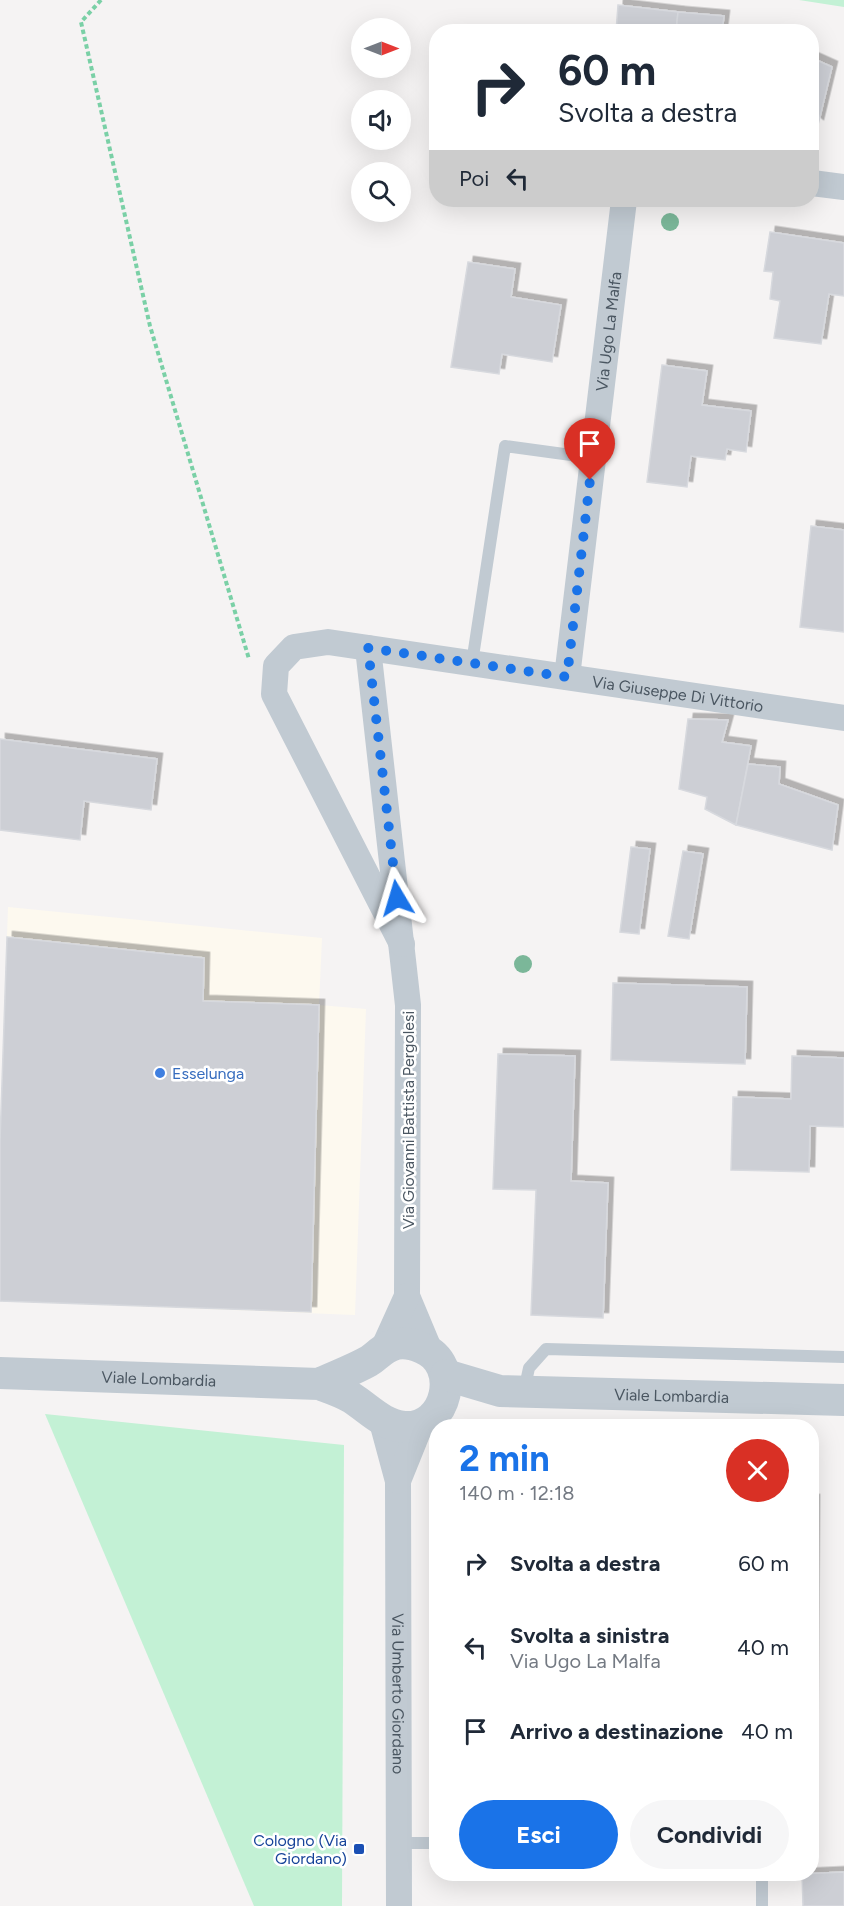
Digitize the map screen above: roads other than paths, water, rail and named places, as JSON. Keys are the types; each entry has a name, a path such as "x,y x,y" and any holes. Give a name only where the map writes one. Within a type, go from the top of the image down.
{"street":[{"path":"819,184 844,187"},
{"name":"Via Ugo La Malfa","path":"567,677 623,207"},
{"name":"Via Giovanni Battista Pergolesi","path":"402,944 274,694 276,666 294,647 328,642 368,648 402,944 408,1005 407,1296 438,1363"},
{"name":"Via Giuseppe Di Vittorio","path":"368,648 844,717"},
{"name":"Via Giovanni Battista Pergolesi","path":"377,1354 407,1296"},
{"name":"Viale Lombardia","path":"319,1384 396,1344 411,1343 438,1363 512,1391"},
{"path":"377,1354 364,1374 363,1389 366,1403 378,1417"},
{"path":"431,1415 446,1393 438,1363"},
{"name":"Viale Lombardia","path":"0,1374 319,1384 351,1398 392,1426 407,1427 431,1415 512,1391 844,1400"},
{"name":"Via Umberto Giordano","path":"398,1481 431,1415"},
{"name":"Via Umberto Giordano","path":"378,1417 398,1481 399,1906"}],"lane":[{"path":"472,663 505,446 593,458"},
{"path":"512,1391 546,1349 844,1357"},
{"path":"399,1843 429,1843"},
{"path":"762,1881 762,1906"}],"place":[{"name":"Esselunga","path":"160,1073"},
{"name":"Cologno (Via Giordano)","path":"359,1849"}]}
